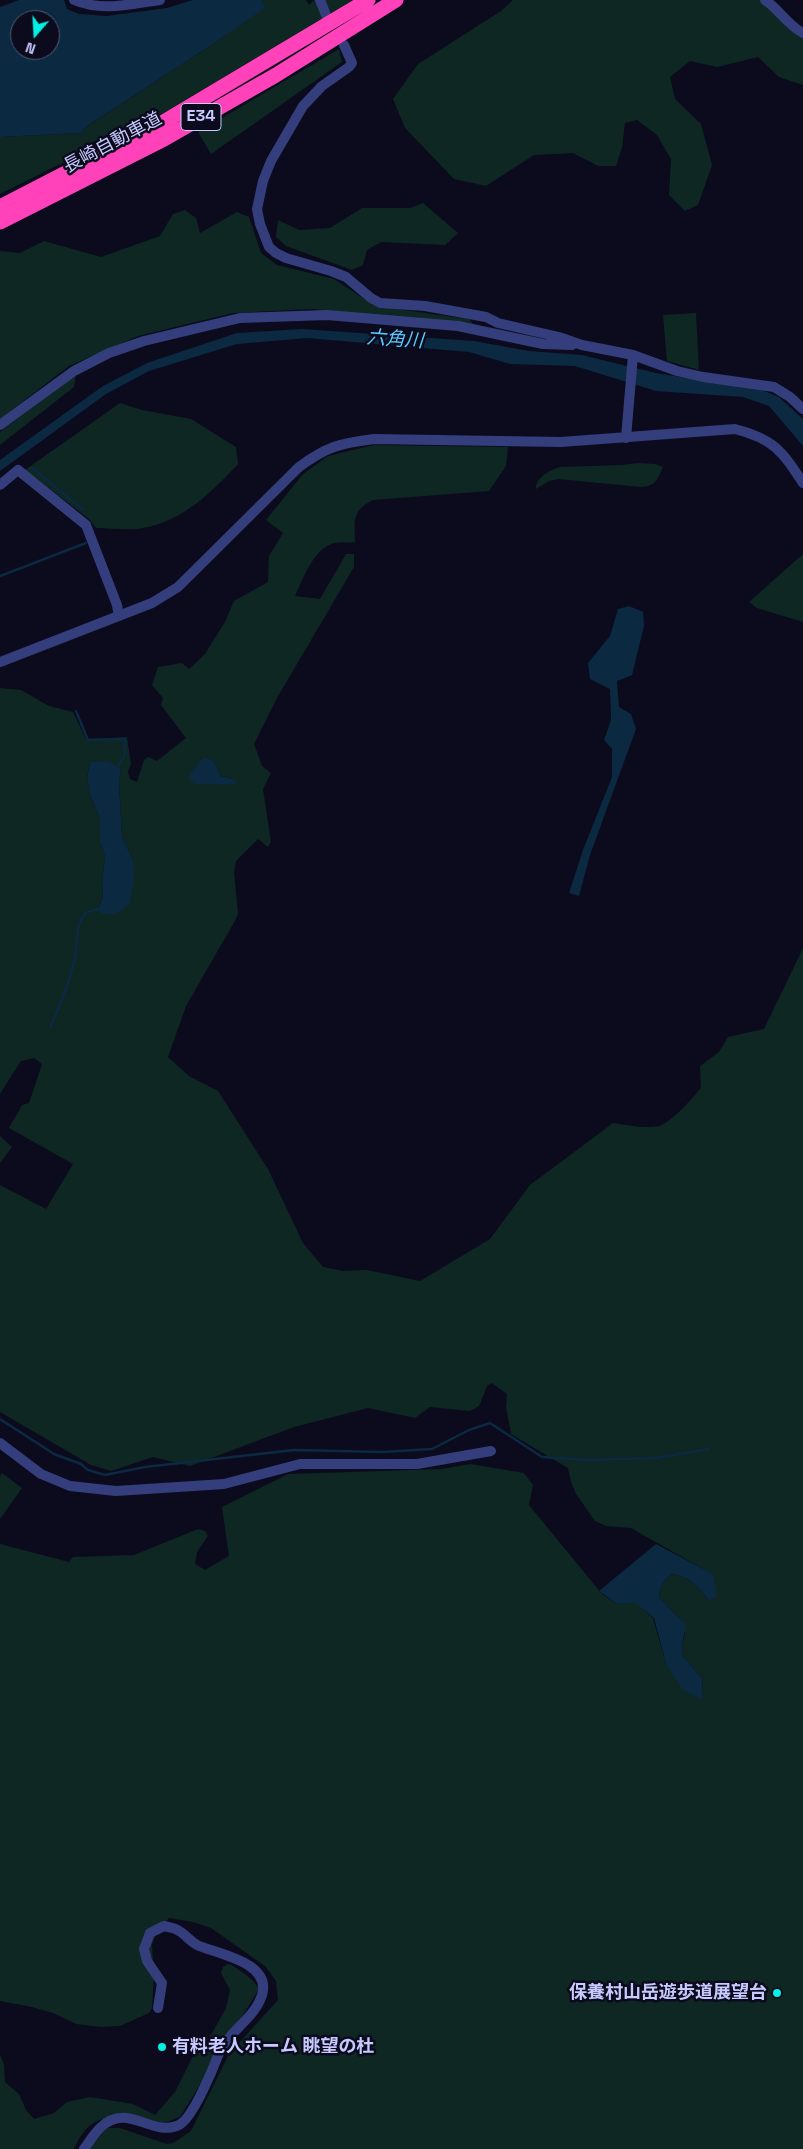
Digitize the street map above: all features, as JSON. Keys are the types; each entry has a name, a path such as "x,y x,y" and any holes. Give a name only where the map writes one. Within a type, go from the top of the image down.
{"highway":[{"name":"長崎自動車道","path":"0,207 157,126 368,0"},
{"name":"長崎自動車道","path":"0,222 164,139 276,75 396,0"}],"street":[{"path":"74,0 86,5 104,8 160,0"},
{"path":"764,0 772,4 793,28 803,33"},
{"path":"324,1 326,15"},
{"path":"344,46 352,63 322,86 303,106 271,161 266,174 258,208 260,224 270,247 286,258 346,277 380,303 426,306 486,317 498,323 559,337 582,345 703,377 774,387 790,397 803,409"},
{"path":"0,425 68,375 109,353 144,341 240,318 327,315 458,326 543,344 582,345"},
{"path":"626,438 633,359"},
{"path":"0,662 119,616 152,602 178,587 299,467 318,453 346,442 374,439 561,442 735,429 756,434 772,443 784,455 803,483"},
{"path":"0,484 18,470 86,525 117,604 119,616"},
{"path":"0,1443 41,1474 70,1486 116,1491 224,1484 300,1464 417,1464 490,1451"},
{"path":"84,2149 101,2128 113,2119 126,2117 161,2128 178,2126 186,2120 206,2085 221,2049 259,2000 262,1994 263,1981 255,1969 244,1962 195,1944 179,1931 164,1926 150,1933 144,1949 147,1961 162,1982 158,2008"}],"green space":[{"path":"262,0 306,0 309,5 314,0 353,0 167,111 0,194 0,137 81,133 87,126 210,46 264,8"},
{"path":"513,0 760,0 769,5 787,28 803,37 803,85 779,77 758,57 717,67 690,61 670,77 675,99 701,124 712,165 698,205 685,211 669,195 671,159 657,135 637,120 625,123 622,148 616,166 598,166 573,153 534,155 486,186 454,179 405,128 393,99 418,64 501,11"},
{"path":"339,49 342,62 211,154 198,132"},
{"path":"423,203 458,233 445,245 381,242 367,250 363,265 352,270 286,246 276,237 278,220 299,230 330,228 362,208 410,208"},
{"path":"185,210 196,218 200,233 237,212 249,217 261,253 277,265 334,279 375,306 469,319 474,325 312,309 233,313 138,336 69,366 0,419 0,251 20,253 44,241 101,257 160,236 173,214"},
{"path":"696,313 699,370 667,361 663,315"},
{"path":"76,374 74,387 0,445 0,432"},
{"path":"120,403 142,410 191,419 236,447 238,464 207,495 171,519 137,529 96,528 89,519 25,470"},
{"path":"374,445 508,447 506,466 489,491 373,500 361,508 356,517 355,542 335,543 328,546 315,557 310,565 295,596 320,599 346,554 354,554 354,567 277,698 254,744 262,766 271,773 263,789 271,842 268,847 258,839 236,861 234,872 238,913 236,919 186,1006 168,1057 189,1076 218,1091 268,1169 303,1243 323,1267 343,1271 367,1270 420,1281 490,1239 530,1185 613,1123 648,1127 659,1126 682,1109 701,1087 700,1066 719,1052 728,1037 764,1029 803,948 803,2149 88,2149 107,2128 120,2128 167,2144 173,2143 191,2131 229,2054 278,2000 276,1981 265,1966 211,1928 193,1922 169,1918 156,1934 152,1945 154,1975 152,2008 149,2013 120,2026 101,2027 76,2024 53,2013 0,2001 0,1544 69,1562 73,1557 134,1555 198,1529 205,1531 208,1536 197,1552 195,1564 205,1570 229,1556 222,1507 288,1474 442,1469 470,1464 524,1473 533,1485 529,1505 602,1594 617,1604 635,1602 653,1618 666,1664 703,1699 702,1678 683,1656 682,1646 685,1634 681,1620 659,1597 662,1584 672,1574 694,1583 709,1601 712,1574 631,1528 606,1526 595,1521 576,1494 568,1468 511,1434 506,1407 507,1394 492,1383 487,1386 479,1406 470,1411 430,1407 415,1418 368,1408 294,1427 190,1466 153,1457 111,1471 91,1465 0,1412 0,1185 46,1209 73,1164 9,1128 22,1105 29,1103 42,1064 34,1058 21,1061 0,1094 0,688 21,690 49,706 73,712 86,739 127,737 131,764 128,772 130,779 137,782 144,760 148,757 157,761 186,738 161,705 163,698 152,685 158,667 182,663 189,669 205,654 225,622 234,601 268,582 269,556 283,533 266,520 302,475 328,456","holes":["206,757 214,761 221,776 234,779 236,784 221,782","90,762 121,769 119,782 122,837 133,860 98,909 103,897 102,884 105,856 100,843 100,819 90,795 87,778"]},
{"path":"638,463 655,464 663,467 653,484 641,487 558,479 549,481 536,489 536,485 541,478 548,472 560,467"},
{"path":"803,554 803,622 757,608 749,602"},
{"path":"0,1136 12,1147 0,1163"},
{"path":"2,1473 22,1488 0,1519 0,1476"},
{"path":"228,1964 245,1974 259,1989 180,2117 161,2123 112,2118 101,2120 82,2134 74,2149 0,2149 0,2055 4,2064 5,2082 19,2094 26,2110 34,2119 54,2113 67,2102 90,2097 133,2104 155,2115 175,2092 197,2048 211,2035 226,2008 230,1990 221,1973 223,1967"}],"water":[{"path":"19,0 64,0 67,9 79,14 107,16 167,8 193,0 262,0 265,8 87,126 81,133 0,137 0,7"},
{"name":"六角川","path":"302,329 474,341 529,351 582,355 656,373 762,390 779,397 803,419 803,446 769,406 743,397 656,391 575,366 510,364 469,352 307,338 237,344 149,371 106,394 0,471 0,460 103,386 147,363 237,333"},
{"path":"629,606 643,612 644,626 632,675 617,681 619,707 631,714 636,729 590,855 579,896 569,893 583,850 612,777 612,749 604,740 611,720 610,689 590,679 588,663 610,636 618,609"},
{"path":"206,757 214,761 221,776 234,779 237,784 195,784 188,777 203,758"},
{"path":"108,761 121,769 119,782 122,837 133,860 134,879 130,903 115,914 102,914 98,909 103,897 102,884 105,856 100,843 100,819 90,795 87,778 90,762"},
{"path":"656,1544 713,1574 717,1596 709,1601 694,1583 672,1574 662,1584 659,1597 686,1625 682,1646 683,1656 702,1678 703,1700 683,1690 666,1664 654,1618 635,1603 617,1604 599,1591"}],"waterway":[{"path":"32,468 83,510"},
{"path":"0,576 86,543"},
{"path":"76,711 88,740 125,739 124,757 117,767"},
{"path":"50,1027 71,975 79,924 85,913 98,909"},
{"path":"0,1419 54,1454 81,1464 88,1470 105,1475 145,1467 294,1450 383,1452 432,1449 469,1430 490,1423 542,1457 588,1460 656,1458 709,1449"}],"place":[{"name":"保養村山岳遊歩道展望台","path":"777,1993"},
{"name":"有料老人ホーム 眺望の杜","path":"162,2047"}]}
